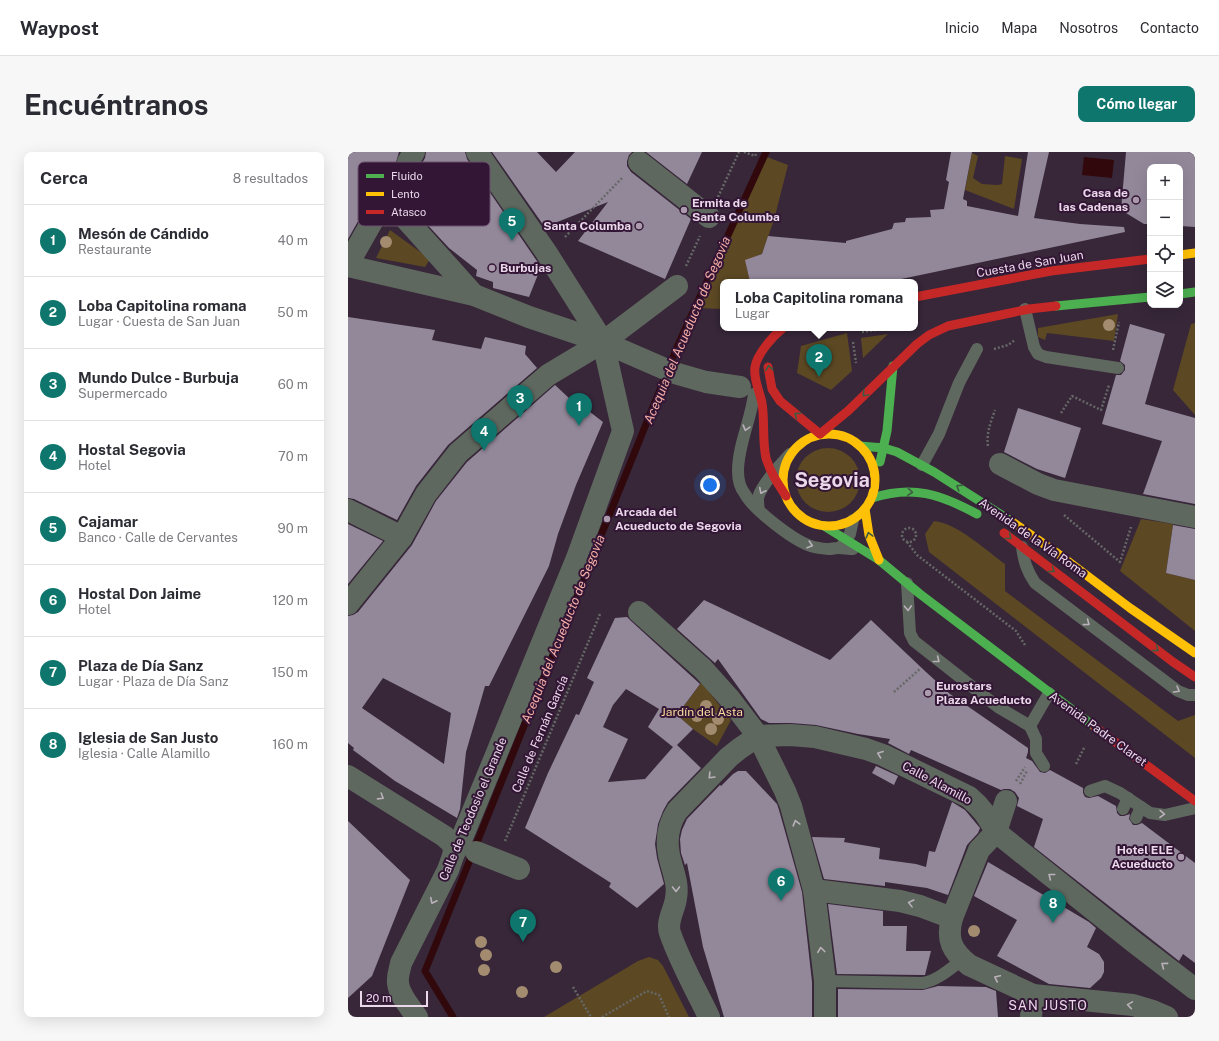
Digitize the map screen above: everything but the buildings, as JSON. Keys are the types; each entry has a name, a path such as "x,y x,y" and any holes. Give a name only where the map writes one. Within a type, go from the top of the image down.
{"main road":[{"path":"1183,255 1195,253"},
{"name":"Cuesta de San Juan","path":"918,296 1051,271 1147,259"},
{"path":"1183,294 1195,292"},
{"path":"820,434 849,410 893,366 924,338 936,330 959,323 1025,309 1147,297"},
{"path":"779,331 763,350 756,363 752,386 763,414 768,464 793,509 803,519 817,525 839,525 853,520 865,510 872,498 875,484 874,470 869,456 855,441 842,435 828,433 820,434 806,439 790,454 784,467 783,474 786,496"},
{"path":"770,342 768,356 772,389 780,401 788,409 820,434"},
{"path":"874,470 881,459 884,448 893,366"},
{"path":"887,423 894,442 904,456"},
{"name":"Avenida de la Vía Roma","path":"860,446 884,448 897,452 922,465 1011,520 1136,612 1195,653"},
{"name":"Avenida de la Vía Roma","path":"872,498 891,492 901,491 940,496 958,503 984,518"},
{"name":"Avenida Padre Claret","path":"865,510 868,534 879,560"},
{"path":"824,526 842,544"},
{"name":"Avenida de la Vía Roma","path":"996,527 1173,662 1195,677"},
{"name":"Avenida Padre Claret","path":"862,550 879,560 1049,693 1195,801"}],"street":[{"path":"477,152 484,162"},
{"path":"639,162 709,217"},
{"path":"490,171 546,252 604,342"},
{"path":"370,226 348,265 474,295 529,317 604,342 668,371 706,382 752,386"},
{"path":"412,226 474,295"},
{"path":"348,604 402,537 426,494 458,453 548,375 604,342 677,286"},
{"name":"Calle de Teodosio el Grande","path":"417,1017 402,995 398,983 398,973 401,963 448,870 465,850 577,558 623,431 604,342"},
{"path":"1000,464 1038,484 1054,490 1195,517"},
{"path":"348,510 402,537"},
{"path":"639,612 708,674 752,728 791,806 814,890 825,981 825,1017"},
{"path":"709,1017 679,955 670,932 671,915 676,898 676,884 669,855 668,832 671,820 677,811 729,757 739,749 752,728"},
{"name":"Calle Alamillo","path":"752,728 790,736 815,737 866,749 883,755 969,797 987,816 996,832 1195,989"},
{"path":"348,776 444,836 453,844 465,850 519,869"},
{"path":"1006,801 996,832 979,850 952,918 949,929 949,938 952,947 962,960 969,965 1033,994 1133,1005 1167,1017"},
{"path":"814,890 900,901 920,906 952,918"},
{"path":"1031,1017 1033,994"}],"lane":[{"path":"1025,309 1034,347 1040,356 1118,368"},
{"path":"922,465 939,434 959,383 975,352"},
{"path":"775,394 752,386 752,409 740,451 738,471 738,480 744,494 759,510 799,541 813,547 829,549 842,544 851,530 853,520"},
{"path":"759,510 758,503 760,492 790,454"},
{"path":"842,544 862,550"},
{"name":"Avenida de la Vía Roma","path":"1021,546 1028,574 1035,583 1178,691 1188,695 1195,695"},
{"path":"907,583 910,633 914,641 998,707 1030,726 1036,739 1036,753 1044,766"},
{"path":"1030,726 1049,693"},
{"path":"1090,792 1105,786 1120,793 1125,803 1141,807 1150,813 1165,815 1195,808"},
{"path":"1136,818 1141,807"},
{"path":"825,981 923,983 929,982 947,972 962,960"}],"path":[{"path":"677,286 739,152"},
{"path":"744,152 755,156 757,152"},
{"path":"565,237 639,162"},
{"path":"975,352 1000,348 1008,345 1029,328"},
{"path":"862,332 869,331"},
{"path":"853,342 856,363"},
{"path":"996,410 987,439 991,456 1000,464"},
{"path":"1062,514 1120,562 1137,506"},
{"path":"906,528 912,528 915,531 916,537 912,542 905,542 902,537 902,532 906,528"},
{"name":"Calle de Fernán García","path":"497,860 600,614"},
{"path":"894,692 922,668"},
{"path":"1076,764 1086,744 1083,742"},
{"path":"1006,801 1007,795 1026,764"},
{"path":"1006,801 1011,798 1029,767"},
{"path":"573,987 591,1017"},
{"path":"602,1017 647,990 659,995 669,1017"}],"green space":[{"path":"972,153 978,156 973,178 982,184 1002,184 1005,156 1022,159 1014,209 965,190"},
{"path":"767,157 788,165 774,220 762,254 754,257 746,264 749,279 720,279 720,309 697,308"},
{"path":"390,230 430,259 425,267 376,258"},
{"path":"1118,314 1114,341 1047,333 1045,340 1038,337 1038,328"},
{"path":"1195,323 1195,415 1173,390 1191,324"},
{"path":"847,333 852,371 831,390 797,373 801,346"},
{"path":"888,334 863,358 861,338"},
{"path":"828,448 840,451 851,457 857,468 860,480 857,492 851,503 840,509 828,512 816,509 805,503 799,492 796,480 799,468 805,457 816,451"},
{"path":"1141,519 1173,524 1166,573 1195,580 1195,631 1120,571"},
{"path":"934,521 943,523 962,532 1005,564 1005,591 1178,721 1195,715 1195,758 929,552 925,534"},
{"name":"Jardín del Asta","path":"701,683 731,720 717,746 693,729 677,715"},
{"path":"649,957 658,960 663,966 689,1017 544,1017 638,961"}],"shaded area":[{"path":"1084,157 1114,160 1112,178 1082,175"}],"waterway":[{"name":"Acequia del Acueducto de Segovia","path":"453,1017 425,971 678,345 766,152"}],"traffic: fast":[{"path":"1183,294 1195,292"},
{"path":"1056,306 1147,297"},
{"path":"880,462 887,431 893,366"},
{"path":"860,446 884,448 897,452 934,472 1011,521"},
{"path":"872,498 900,492 913,492 951,501 977,514"},
{"path":"824,526 879,560 920,594 1095,727"}],"traffic: slow":[{"path":"1183,255 1195,253"},
{"path":"829,434 847,437 862,447 872,462 875,480 872,498 862,513 847,523 829,526 811,523 796,513 786,498 783,480 786,462 796,447 811,437 829,434"},
{"path":"865,509 869,535 879,560"},
{"path":"1011,521 1061,556 1130,608 1195,653"}],"traffic: jam":[{"path":"918,296 1051,271 1147,259"},
{"path":"820,434 849,410 917,344 929,335 948,326 1029,309 1056,306"},
{"path":"780,331 770,340 762,351 756,362 755,372 762,403 766,458 772,473 786,496"},
{"path":"768,367 772,389 780,401 820,434"},
{"path":"1004,533 1173,662 1195,677"},
{"path":"1095,727 1195,801"}],"place":[{"name":"Casa de las Cadenas","path":"1136,200"},
{"name":"Ermita de Santa Columba","path":"684,210"},
{"name":"Santa Columba","path":"639,226"},
{"name":"Cajamar","path":"512,241"},
{"name":"Burbujas","path":"492,268"},
{"name":"Loba Capitolina romana","path":"819,377"},
{"name":"Mundo Dulce - Burbuja","path":"520,418"},
{"name":"Mesón de Cándido","path":"579,426"},
{"name":"Hostal Segovia","path":"484,451"},
{"name":"Arcada del Acueducto de Segovia","path":"607,519"},
{"name":"Eurostars Plaza Acueducto","path":"928,693"},
{"name":"Hotel ELE Acueducto","path":"1181,857"},
{"name":"Hostal Don Jaime","path":"781,901"},
{"name":"Iglesia de San Justo","path":"1053,923"},
{"name":"Plaza de Día Sanz","path":"523,942"}],"district":[{"name":"Segovia","path":"832,480"},
{"name":"SAN JUSTO","path":"1048,1005"}]}
